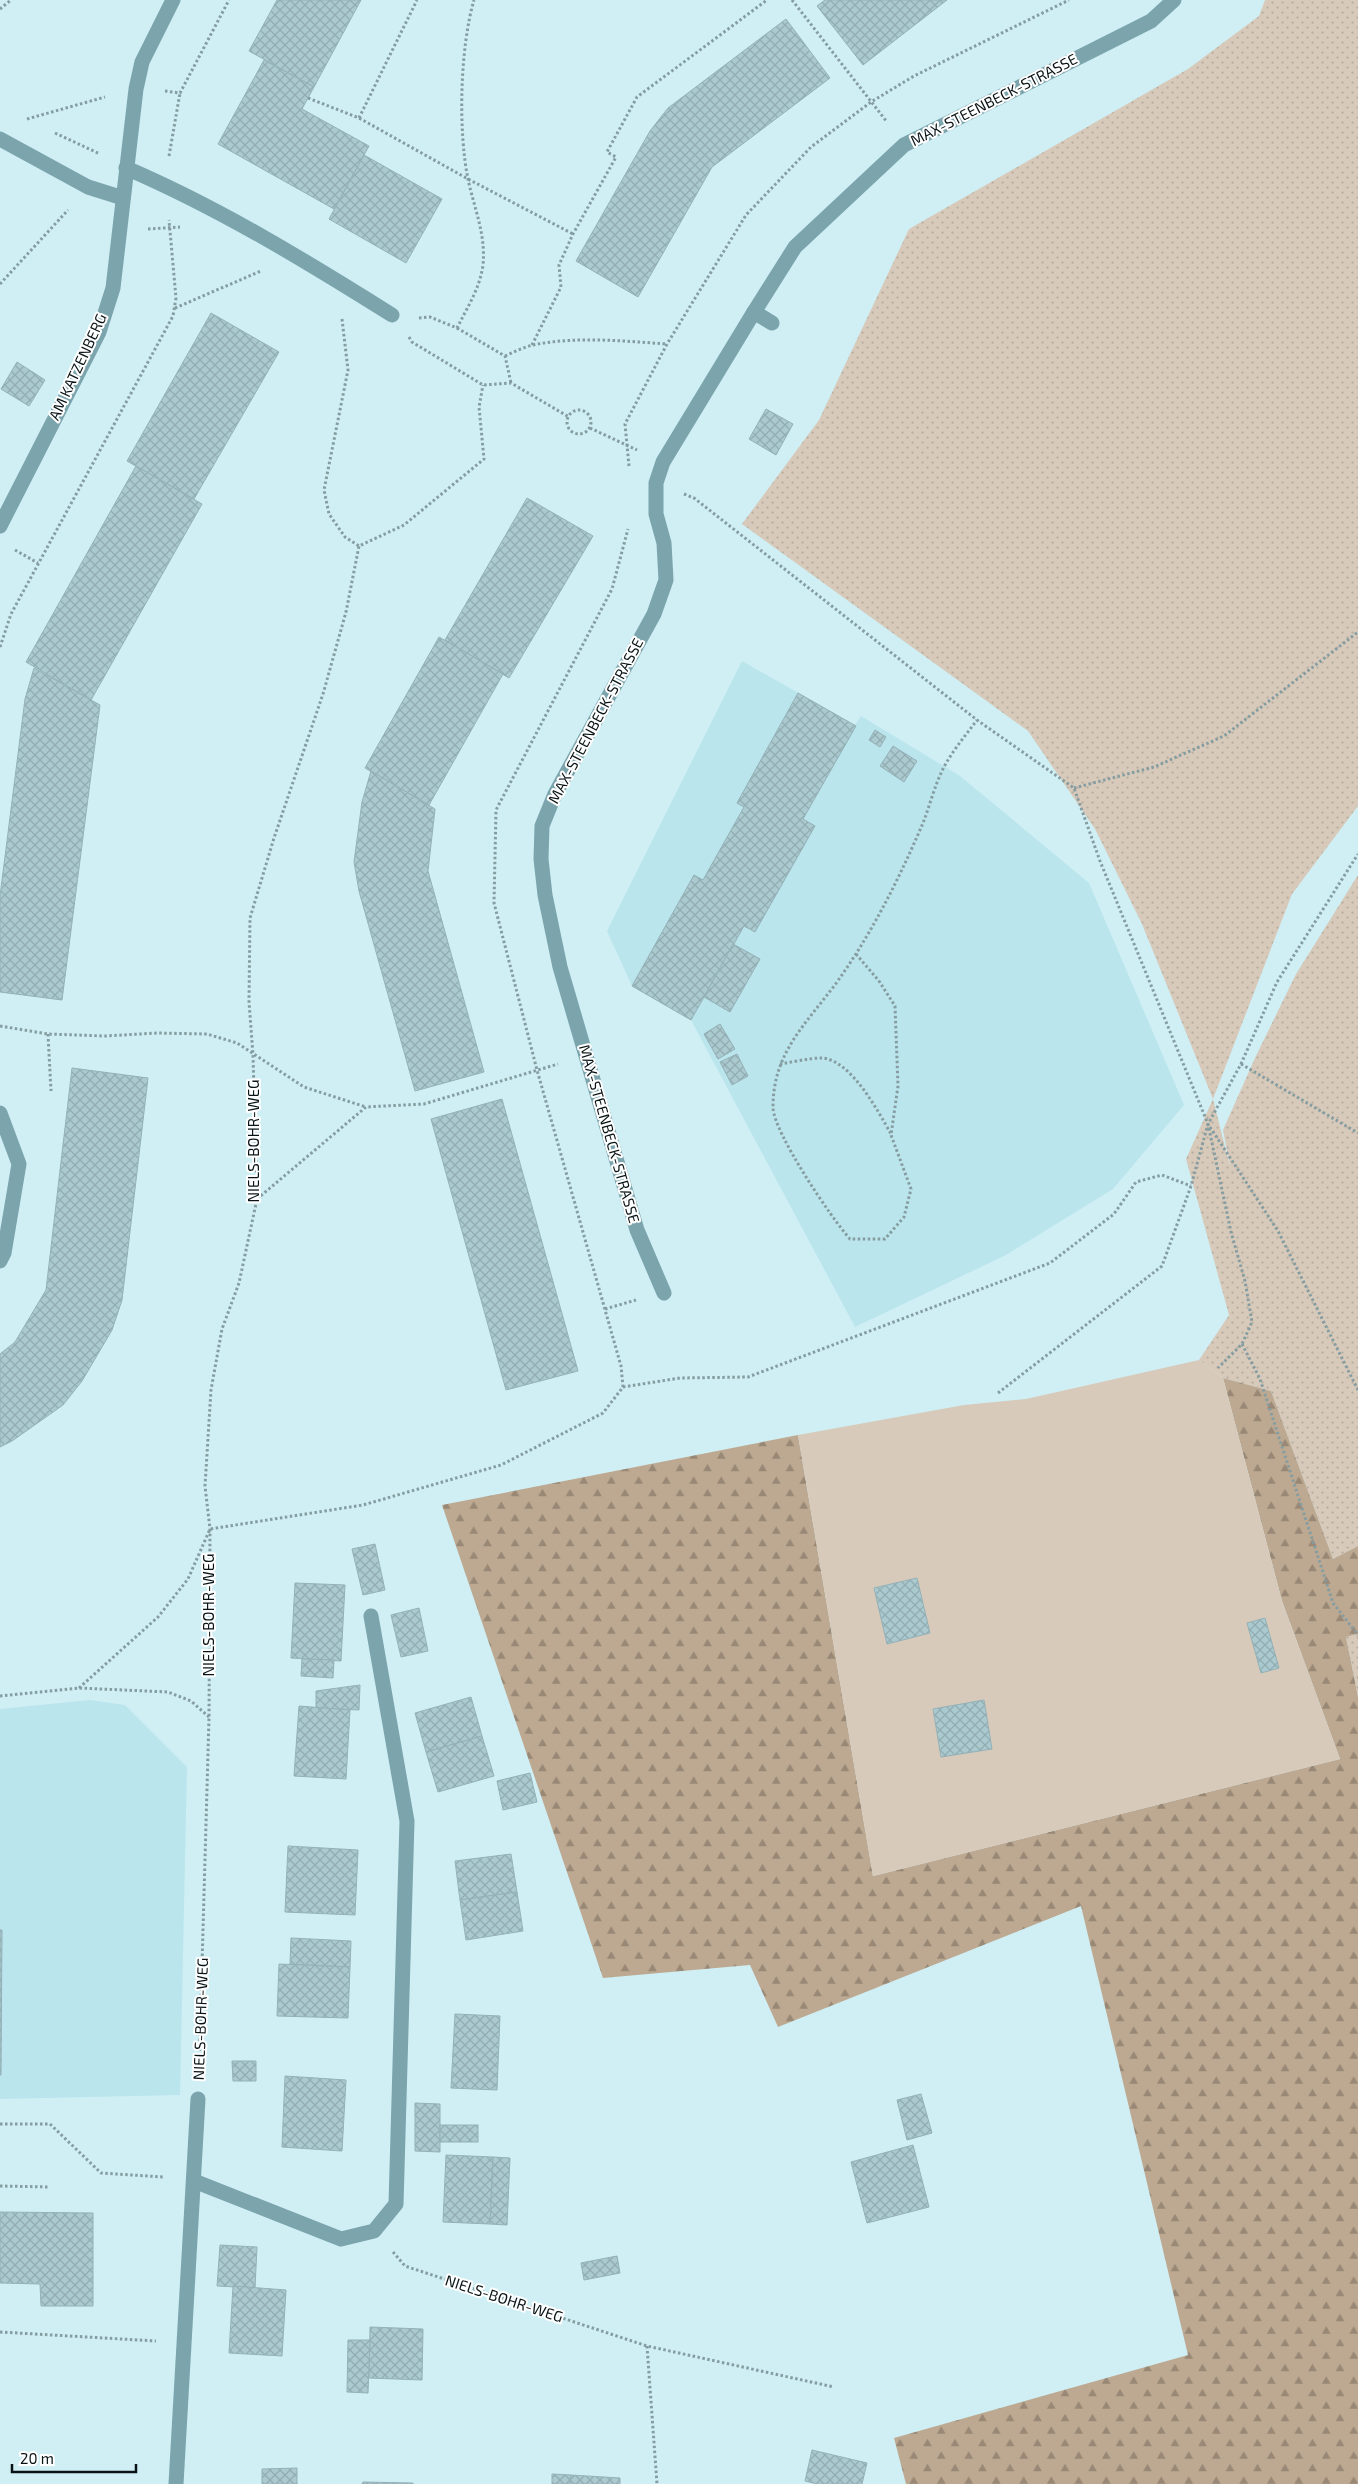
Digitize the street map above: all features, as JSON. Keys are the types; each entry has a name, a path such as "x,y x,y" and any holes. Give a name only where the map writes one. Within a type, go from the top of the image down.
{"street":[{"name":"AM KATZENBERG","path":"0,526 99,332 113,288 136,89 142,62 173,0"},
{"name":"MAX-STEENBECK-STRASSE","path":"664,1293 637,1230 560,967 545,895 541,858 542,826 555,794 654,614 666,580 664,542 656,514 656,483 663,462 795,247 904,145 1151,21 1174,0"},
{"path":"0,139 88,187 123,198"},
{"path":"126,168 166,185 299,258 392,315"},
{"path":"754,312 772,323"},
{"path":"0,1112 19,1164 4,1253 0,1261"},
{"path":"194,2180 341,2239 374,2231 396,2204 407,1821 371,1616"},
{"name":"NIELS-BOHR-WEG","path":"176,2484 198,2099"}],"path":[{"path":"0,9 12,0"},
{"path":"359,118 417,0"},
{"path":"457,328 477,289 483,265 480,219 468,179 463,113 465,59 474,0"},
{"path":"532,345 561,287 560,266 574,234 616,157 607,152 637,97 767,0"},
{"path":"792,0 904,145"},
{"path":"0,647 12,614 38,563 175,308 166,185 172,130 180,93"},
{"path":"308,98 359,118 468,179 574,234"},
{"path":"0,284 88,187"},
{"path":"175,308 233,281 299,258"},
{"path":"335,279 347,348 348,370 324,490 329,514 345,537 358,546 404,525 484,459 479,407 483,385"},
{"path":"415,318 430,316 457,328 505,356 511,383"},
{"path":"505,356 532,345 602,340 667,344"},
{"path":"412,342 483,385 511,383 569,416"},
{"path":"569,416 577,411 584,411 590,416 590,428"},
{"path":"569,416 568,426 572,432 584,433 590,428"},
{"path":"590,428 663,462"},
{"path":"656,483 694,498 977,720 1074,788 1100,861 1208,1124 1231,1232 1246,1281 1252,1322 1242,1344 1218,1368"},
{"path":"8,546 38,563"},
{"name":"NIELS-BOHR-WEG","path":"198,2099 209,1718 210,1529 205,1486 211,1390 222,1329 239,1283 256,1200 253,1055 249,1002 250,918 274,838 324,694 346,612 358,546"},
{"path":"1074,788 1154,767 1224,736 1358,632"},
{"path":"780,1064 824,1058 850,1071 875,1106 891,1134 912,1190 904,1217 885,1239 850,1240 832,1219 781,1132 773,1109 775,1083 780,1064 793,1039 878,921 923,823 944,766 977,720"},
{"path":"998,1393 1162,1266 1191,1186 1208,1124 1241,1064 1277,982 1358,854"},
{"path":"856,954 879,981 895,1006 898,1086 891,1134"},
{"path":"0,1026 48,1034 106,1036 157,1033 207,1034 237,1043 304,1087 366,1106 424,1104 586,1056"},
{"path":"48,1034 51,1091"},
{"path":"1241,1064 1358,1133"},
{"path":"256,1200 366,1106"},
{"path":"1208,1124 1278,1232 1358,1390"},
{"path":"623,1387 680,1378 748,1377 1050,1263 1114,1214 1136,1182 1162,1176 1191,1186"},
{"path":"1242,1344 1260,1379 1333,1603 1358,1635"},
{"path":"79,1688 158,1617 188,1579 210,1529 363,1505 501,1465 603,1413 614,1401"},
{"path":"0,1696 79,1688 168,1692 190,1701 209,1718"},
{"path":"0,2124 50,2124 101,2173 168,2177"},
{"path":"0,2186 50,2187"},
{"name":"NIELS-BOHR-WEG","path":"374,2231 405,2266 647,2346 834,2387"},
{"path":"0,2332 184,2342"},
{"path":"647,2346 657,2484"}],"shaded area":[{"path":"1265,0 1358,0 1358,806 1292,894 1213,1099 1142,924 1095,829 1028,731 742,524 819,420 909,229 1188,69 1259,16"},
{"path":"742,661 855,725 861,716 960,776 1089,883 1184,1105 1113,1189 1006,1255 855,1327 691,1020 632,986 607,931"},
{"path":"1358,875 1358,1546 1333,1559 1271,1391 1223,1378 1199,1360 1229,1315 1186,1159 1213,1099 1230,1167 1223,1130 1255,1058 1296,974"},
{"path":"1199,1360 1223,1378 1282,1601 1340,1759 873,1876 798,1435 964,1405 1026,1399"},
{"path":"1358,1634 1358,1697 1346,1637"},
{"path":"90,1700 125,1705 187,1767 180,2095 0,2099 0,1709"}],"green space":[{"path":"1223,1378 1271,1391 1333,1559 1358,1546 1358,1634 1346,1637 1358,1697 1358,2484 906,2484 894,2438 1188,2355 1081,1906 778,2027 750,1965 603,1978 442,1505 798,1435 873,1876 1340,1759 1282,1601"}],"building":[{"path":"277,0 361,0 314,87 249,51"},
{"path":"825,0 947,0 863,65 817,6"},
{"path":"786,19 830,78 712,167 638,297 576,261 650,131 668,108"},
{"path":"264,60 314,87 302,109 369,146 334,209 218,144"},
{"path":"364,155 442,199 406,263 329,219"},
{"path":"211,313 279,352 194,499 127,461"},
{"path":"17,362 45,380 29,406 1,389"},
{"path":"766,409 793,424 776,455 749,439"},
{"path":"136,466 202,504 91,700 26,662"},
{"path":"527,498 593,536 509,678 445,640"},
{"path":"439,637 503,674 429,805 365,768"},
{"path":"34,668 100,705 62,1000 0,992 0,896 25,699"},
{"path":"798,693 856,726 803,819 815,826 755,932 744,926 691,1020 632,986 694,875 703,880 744,807 737,803"},
{"path":"875,730 886,737 880,747 869,740"},
{"path":"893,746 917,761 904,782 880,766"},
{"path":"371,771 435,809 428,871 484,1072 415,1091 359,891 354,862 362,802"},
{"path":"733,944 760,959 730,1012 704,997"},
{"path":"720,1024 735,1049 718,1059 704,1034"},
{"path":"737,1054 748,1076 732,1085 720,1062"},
{"path":"72,1068 148,1078 122,1300 112,1330 82,1381 63,1405 12,1441 0,1447 0,1354 15,1342 46,1290"},
{"path":"502,1099 578,1371 506,1390 431,1119"},
{"path":"375,1544 385,1590 363,1595 352,1549"},
{"path":"917,1578 930,1633 887,1644 874,1588"},
{"path":"295,1583 345,1585 341,1661 291,1658"},
{"path":"419,1608 428,1651 401,1657 391,1615"},
{"path":"1265,1618 1279,1668 1261,1673 1247,1623"},
{"path":"302,1659 334,1660 333,1678 301,1676"},
{"path":"360,1685 359,1710 316,1708 316,1691"},
{"path":"471,1697 482,1736 426,1752 415,1713"},
{"path":"984,1700 992,1749 941,1757 933,1709"},
{"path":"299,1706 350,1710 346,1779 294,1776"},
{"path":"482,1736 494,1776 438,1792 426,1752"},
{"path":"530,1773 537,1802 503,1810 497,1781"},
{"path":"288,1846 358,1850 355,1915 285,1912"},
{"path":"511,1854 517,1892 460,1900 455,1861"},
{"path":"517,1892 523,1931 466,1940 460,1900"},
{"path":"0,1930 2,1930 1,2075 0,2075"},
{"path":"291,1938 351,1941 350,1967 290,1964"},
{"path":"279,1964 350,1967 348,2018 277,2016"},
{"path":"455,2014 500,2016 497,2090 451,2088"},
{"path":"232,2061 256,2061 256,2081 233,2081"},
{"path":"285,2076 346,2080 342,2151 282,2147"},
{"path":"921,2094 932,2133 907,2140 897,2100"},
{"path":"415,2103 440,2104 440,2152 415,2151"},
{"path":"440,2125 478,2125 478,2142 440,2142"},
{"path":"913,2145 929,2207 867,2223 851,2162"},
{"path":"446,2155 493,2157 490,2224 443,2222"},
{"path":"493,2157 510,2158 507,2225 490,2224"},
{"path":"0,2212 93,2213 93,2306 41,2306 40,2284 0,2283"},
{"path":"220,2245 257,2247 255,2288 217,2286"},
{"path":"617,2256 620,2273 584,2280 581,2263"},
{"path":"233,2286 286,2290 282,2356 229,2353"},
{"path":"370,2327 423,2329 422,2380 369,2378"},
{"path":"348,2340 370,2340 368,2393 347,2392"},
{"path":"812,2450 867,2463 862,2484 817,2484 805,2481"},
{"path":"297,2468 297,2484 262,2484 262,2469"},
{"path":"552,2474 571,2475 570,2484 552,2484"},
{"path":"571,2475 620,2478 620,2484 570,2484"},
{"path":"363,2482 413,2483 413,2484 362,2484"}]}
